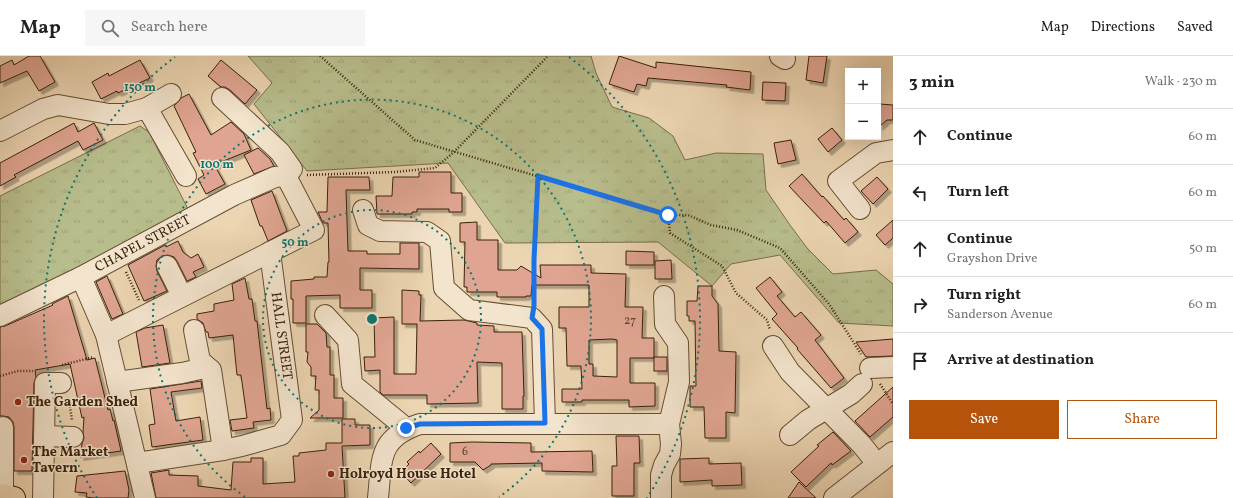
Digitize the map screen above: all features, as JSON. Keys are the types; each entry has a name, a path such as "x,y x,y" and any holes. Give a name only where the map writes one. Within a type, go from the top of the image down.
{"street":[{"path":"0,131 43,109 58,105 109,114 125,114 147,108 172,94"},
{"path":"106,335 314,230 286,176 292,169 280,152 222,98"},
{"path":"147,108 186,176"},
{"path":"860,209 838,181 876,153 893,150"},
{"name":"CHAPEL STREET","path":"0,316 81,277 234,196 275,176 286,176"},
{"path":"363,210 368,225 380,230 427,232 440,241 444,288 469,310 532,318 542,329 545,423"},
{"name":"HALL STREET","path":"223,450 281,435 292,420 270,252"},
{"path":"167,266 182,296"},
{"path":"81,277 106,335 145,498"},
{"path":"661,498 661,476 664,465 670,454 671,444 669,424 679,382 678,343 665,324 664,296"},
{"path":"325,315 348,340 352,384 406,428"},
{"path":"137,463 223,450 211,370 200,361 194,330"},
{"path":"773,346 790,372 862,445 877,464"},
{"path":"117,382 182,374 200,369 204,364"},
{"path":"790,435 808,420 851,394 866,376 893,367"},
{"path":"43,498 44,436 53,383"},
{"path":"378,498 382,457 386,447 393,438 406,428 420,424 669,424"},
{"path":"3,426 6,496"},
{"path":"44,436 73,436"},
{"path":"834,498 893,452"}],"path":[{"path":"320,56 414,140 668,215 688,215 711,225 737,230 780,248 829,304 866,376 893,404"},
{"path":"286,176 395,172 435,168 454,152 548,56"},
{"path":"532,318 534,306 534,260 538,176"},
{"path":"668,215 670,233 722,266 736,293 767,320 773,346"},
{"path":"119,257 146,314"},
{"path":"53,383 70,407 73,436"}],"green space":[{"path":"248,56 591,56 596,73 612,107 649,118 673,136 685,160 716,153 763,154 766,190 807,248 833,274 876,270 893,284 893,326 839,323 780,255 731,264 712,286 658,242 505,243 448,163 307,171 254,104 272,83"},
{"path":"140,126 149,132 189,211 0,308 0,196"}],"building":[{"path":"29,56 40,56 55,82 39,91 27,71 0,83 0,66 12,60 14,65"},
{"path":"619,56 656,68 656,62 751,72 750,90 726,87 727,85 648,78 646,86 637,84 634,92 609,84"},
{"path":"809,56 827,56 823,83 806,80"},
{"path":"140,60 150,78 101,99 92,82 108,73 109,76"},
{"path":"221,60 257,90 245,104 230,90 225,87 221,87 208,76"},
{"path":"763,82 786,83 785,101 762,100"},
{"path":"189,94 211,135 231,122 244,134 251,150 221,162 215,166 225,184 206,194 198,179 204,175 193,153 196,152 174,106 181,98"},
{"path":"881,104 893,105 893,120 887,120 881,125"},
{"path":"74,123 78,132 94,123 103,140 83,150 78,141 14,175 16,177 0,186 0,163"},
{"path":"832,128 842,140 828,152 818,139"},
{"path":"791,140 796,160 778,164 774,143"},
{"path":"258,148 270,159 274,166 254,174 244,155"},
{"path":"419,172 451,172 451,193 462,193 462,212 449,212 449,209 417,209 417,212 412,212 412,214 377,214 376,196 392,196 393,177 419,177"},
{"path":"802,174 844,220 846,218 858,232 845,243 826,221 824,223 789,186"},
{"path":"328,177 369,177 370,190 346,190 348,251 367,251 367,254 400,254 400,243 419,243 419,269 360,268 360,290 372,290 372,308 340,308 340,295 306,296 306,323 293,323 291,281 314,279 314,277 327,277 329,262 328,223 323,223 318,212 327,212"},
{"path":"877,177 888,189 873,204 861,191"},
{"path":"272,191 287,231 268,241 262,226 260,226 251,200"},
{"path":"893,220 893,238 885,245 876,235"},
{"path":"477,222 477,240 498,240 498,270 517,270 521,266 541,278 540,265 591,265 591,273 626,274 625,307 643,307 642,338 654,338 654,358 630,358 630,383 655,383 655,406 629,407 629,400 582,400 582,402 562,402 562,389 582,389 581,366 567,366 566,328 559,328 559,307 589,307 589,285 532,285 531,296 526,297 497,297 497,292 467,292 467,287 464,287 465,242 460,242 460,223","holes":["589,340 617,340 617,377 593,376 593,364 589,364"]},
{"path":"178,241 183,252 191,258 198,254 204,267 193,272 196,277 187,281 174,257 168,255 162,256 157,260 156,266 167,291 144,301 128,265 165,245 166,247"},
{"path":"626,251 654,252 654,265 626,265"},
{"path":"671,260 672,279 655,279 655,261"},
{"path":"107,276 123,314 112,319 96,282"},
{"path":"770,277 782,292 777,296 795,317 801,312 821,335 815,340 844,378 831,388 772,319 777,314 756,288"},
{"path":"245,278 249,299 252,299 255,321 257,321 267,409 270,408 271,420 253,422 254,428 232,431 230,420 247,418 241,375 237,375 233,335 209,338 208,332 206,332 203,323 197,319 197,314 214,311 214,304 234,300 232,284"},
{"path":"698,286 712,286 712,296 718,304 719,351 736,352 735,413 726,412 726,438 705,438 704,407 690,407 690,386 696,386 695,321 689,321 689,316 687,316 687,301 697,301"},
{"path":"402,290 419,291 419,295 421,295 420,321 464,320 477,323 477,325 494,326 494,332 522,332 523,409 502,409 502,363 477,362 478,403 427,404 427,395 383,395 380,392 380,370 365,371 364,357 375,357 374,318 394,317 394,374 416,374 417,324 402,324"},
{"path":"68,296 87,360 95,358 108,410 110,409 113,421 114,420 121,451 80,457 84,438 84,417 82,418 70,364 35,370 36,377 34,383 32,471 14,471 13,422 9,417 0,416 0,327 53,305 52,304"},
{"path":"306,324 317,324 326,333 327,347 330,347 330,375 334,375 334,398 343,398 343,418 310,418 319,410 319,390 315,390 316,376 311,376 311,367 307,362 308,352 306,352"},
{"path":"163,325 170,363 142,367 136,332 145,328"},
{"path":"893,339 893,356 866,357 856,342"},
{"path":"654,357 667,357 667,371 654,371"},
{"path":"201,381 202,388 171,392 176,421 200,417 203,440 152,447 149,425 155,424 150,389"},
{"path":"893,387 893,417 870,437 855,421"},
{"path":"342,419 355,419 355,425 370,425 370,445 342,446 345,498 156,498 151,473 169,470 169,475 198,476 198,486 231,490 233,462 251,462 251,458 263,458 263,484 295,482 293,456 299,456 299,453 326,450 326,443 342,443"},
{"path":"833,432 851,451 832,465 831,463 806,487 791,472 819,446 817,445"},
{"path":"616,436 639,436 640,463 634,463 634,496 612,496 612,466 617,466"},
{"path":"431,443 441,454 411,483 401,472 409,464 407,462"},
{"path":"450,443 531,443 531,452 592,451 593,472 542,471 542,463 491,464 483,470 475,462 450,462"},
{"path":"709,458 709,464 741,463 742,485 712,486 712,480 680,482 680,459"},
{"path":"125,471 129,490 128,498 94,498 86,497 87,493 75,492 77,476"},
{"path":"799,482 816,498 788,498"}],"place":[{"name":"The Garden Shed","path":"18,402"},
{"name":"The Market Tavern","path":"24,460"},
{"name":"Holroyd House Hotel","path":"331,474"}],"route":[{"path":"406,428 420,424 545,423 542,329 532,318 534,306 534,260 538,176 668,215"}]}
